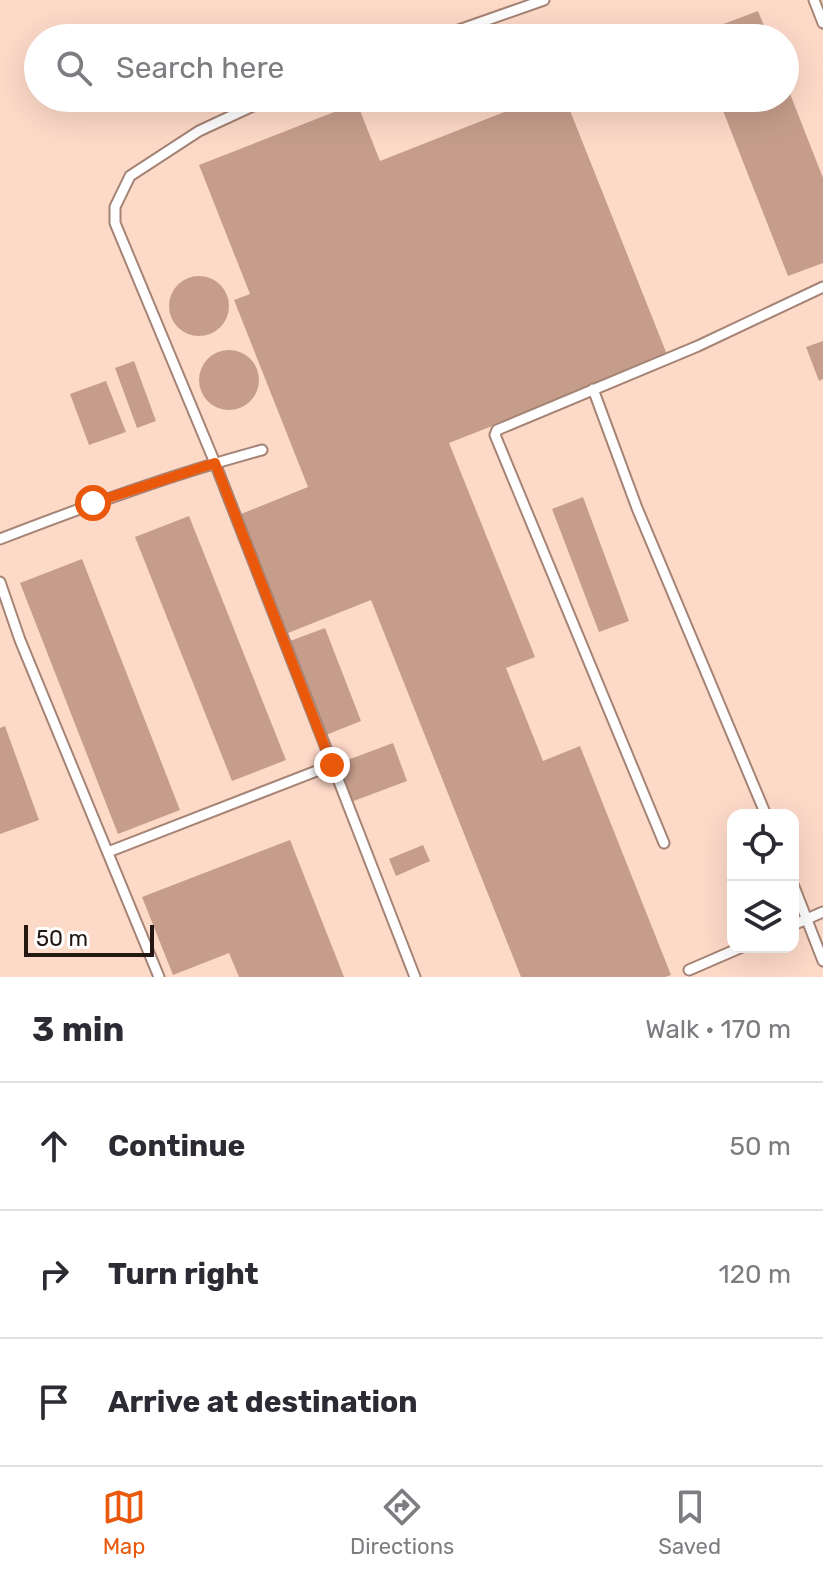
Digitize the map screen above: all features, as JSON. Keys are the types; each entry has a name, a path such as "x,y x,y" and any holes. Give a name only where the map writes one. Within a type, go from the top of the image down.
{"lane":[{"path":"476,24 544,0"},
{"path":"814,0 823,23"},
{"path":"240,112 199,131 130,176 115,207 115,223 215,463 415,977"},
{"path":"664,843 495,435 504,425 698,346 823,287"},
{"path":"593,389 637,508 763,809"},
{"path":"0,539 93,503 262,450"},
{"path":"0,582 20,640 159,977"},
{"path":"108,852 332,765"},
{"path":"799,900 823,961"},
{"path":"799,922 823,912"},
{"path":"689,970 728,953"}],"building":[{"path":"758,11 763,24 723,24"},
{"path":"334,112 361,112 380,161 504,112 571,112 668,357 449,443 535,657 506,668 543,761 580,746 671,975 521,977 371,600 288,633 241,514 308,487 234,300 250,294 199,165"},
{"path":"724,112 797,112 823,178 823,263 788,276"},
{"path":"199,276 211,278 220,285 227,294 227,318 220,327 211,334 199,336 187,334 178,327 171,318 169,306 171,294 178,285 187,278"},
{"path":"823,341 823,379 819,381 806,347"},
{"path":"229,350 241,352 250,359 257,368 257,392 250,401 241,408 229,410 217,408 208,401 201,392 199,380 201,368 208,359 217,352"},
{"path":"134,361 156,421 137,428 115,368"},
{"path":"106,381 126,432 89,445 70,394"},
{"path":"583,497 629,621 599,632 552,509"},
{"path":"189,516 286,760 232,781 135,537"},
{"path":"82,559 180,810 118,834 20,583"},
{"path":"325,628 361,721 326,735 290,641"},
{"path":"5,726 39,820 0,834 0,728"},
{"path":"393,743 407,781 351,802 337,764"},
{"path":"290,840 344,977 239,977 229,953 173,975 142,897"},
{"path":"423,845 430,861 396,876 389,859"}],"route":[{"path":"93,503 215,463 332,765"}]}
